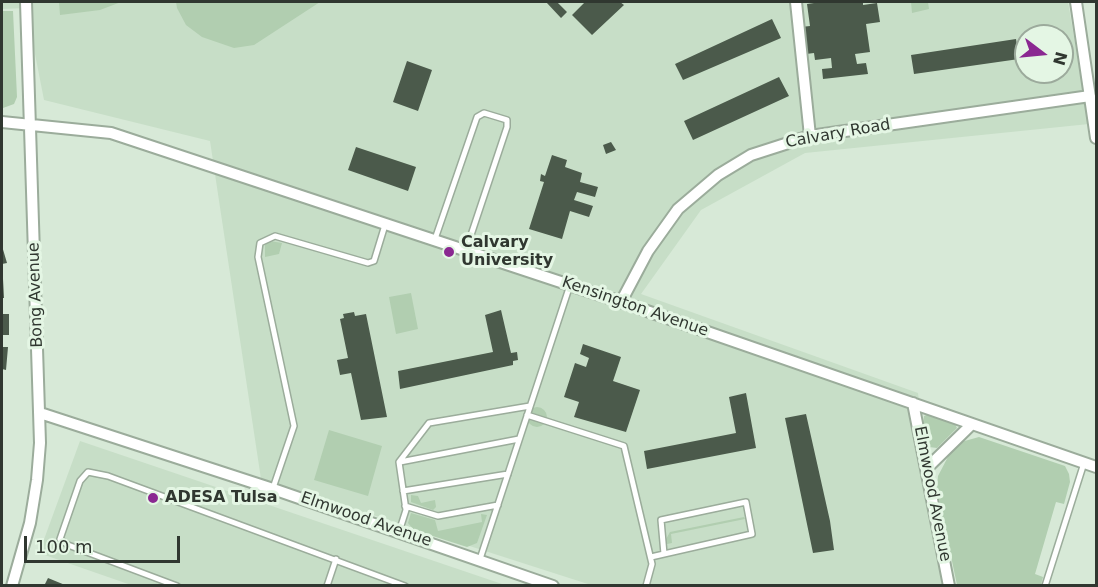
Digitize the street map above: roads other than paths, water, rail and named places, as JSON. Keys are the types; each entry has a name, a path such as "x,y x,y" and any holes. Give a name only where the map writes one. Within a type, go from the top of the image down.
{"street":[{"name":"Bong Avenue","path":"12,585 30,523 37,480 40,413 26,2"},
{"path":"796,2 810,136"},
{"path":"1076,2 1093,96 1096,138"},
{"name":"Calvary Road","path":"621,302 628,285 662,229 696,192 751,154 810,136 1093,96"},
{"name":"Kensington Avenue","path":"2,122 111,133 621,302 1096,467"},
{"name":"Elmwood Avenue","path":"913,403 950,585"},
{"name":"Elmwood Avenue","path":"40,413 273,489 553,585"},
{"path":"927,468 972,424"}],"lane":[{"path":"435,239 477,117 484,113 507,120 507,127 466,250"},
{"path":"273,489 294,426 258,257 260,243 275,236 368,263 374,261 385,223"},
{"path":"480,559 570,285"},
{"path":"399,532 405,506 399,462 429,423 530,406"},
{"path":"527,415 624,446 651,557 652,564 646,585"},
{"path":"399,462 519,439"},
{"path":"1045,585 1084,462"},
{"path":"177,585 68,546 60,539 80,481 88,472 119,480 405,585"},
{"path":"403,491 508,474"},
{"path":"651,557 753,534 746,502 661,520 664,554"},
{"path":"405,506 438,516 498,505"},
{"path":"327,585 336,560"}],"place":[{"name":"Calvary University","path":"449,252"},
{"name":"ADESA Tulsa","path":"153,498"}]}
